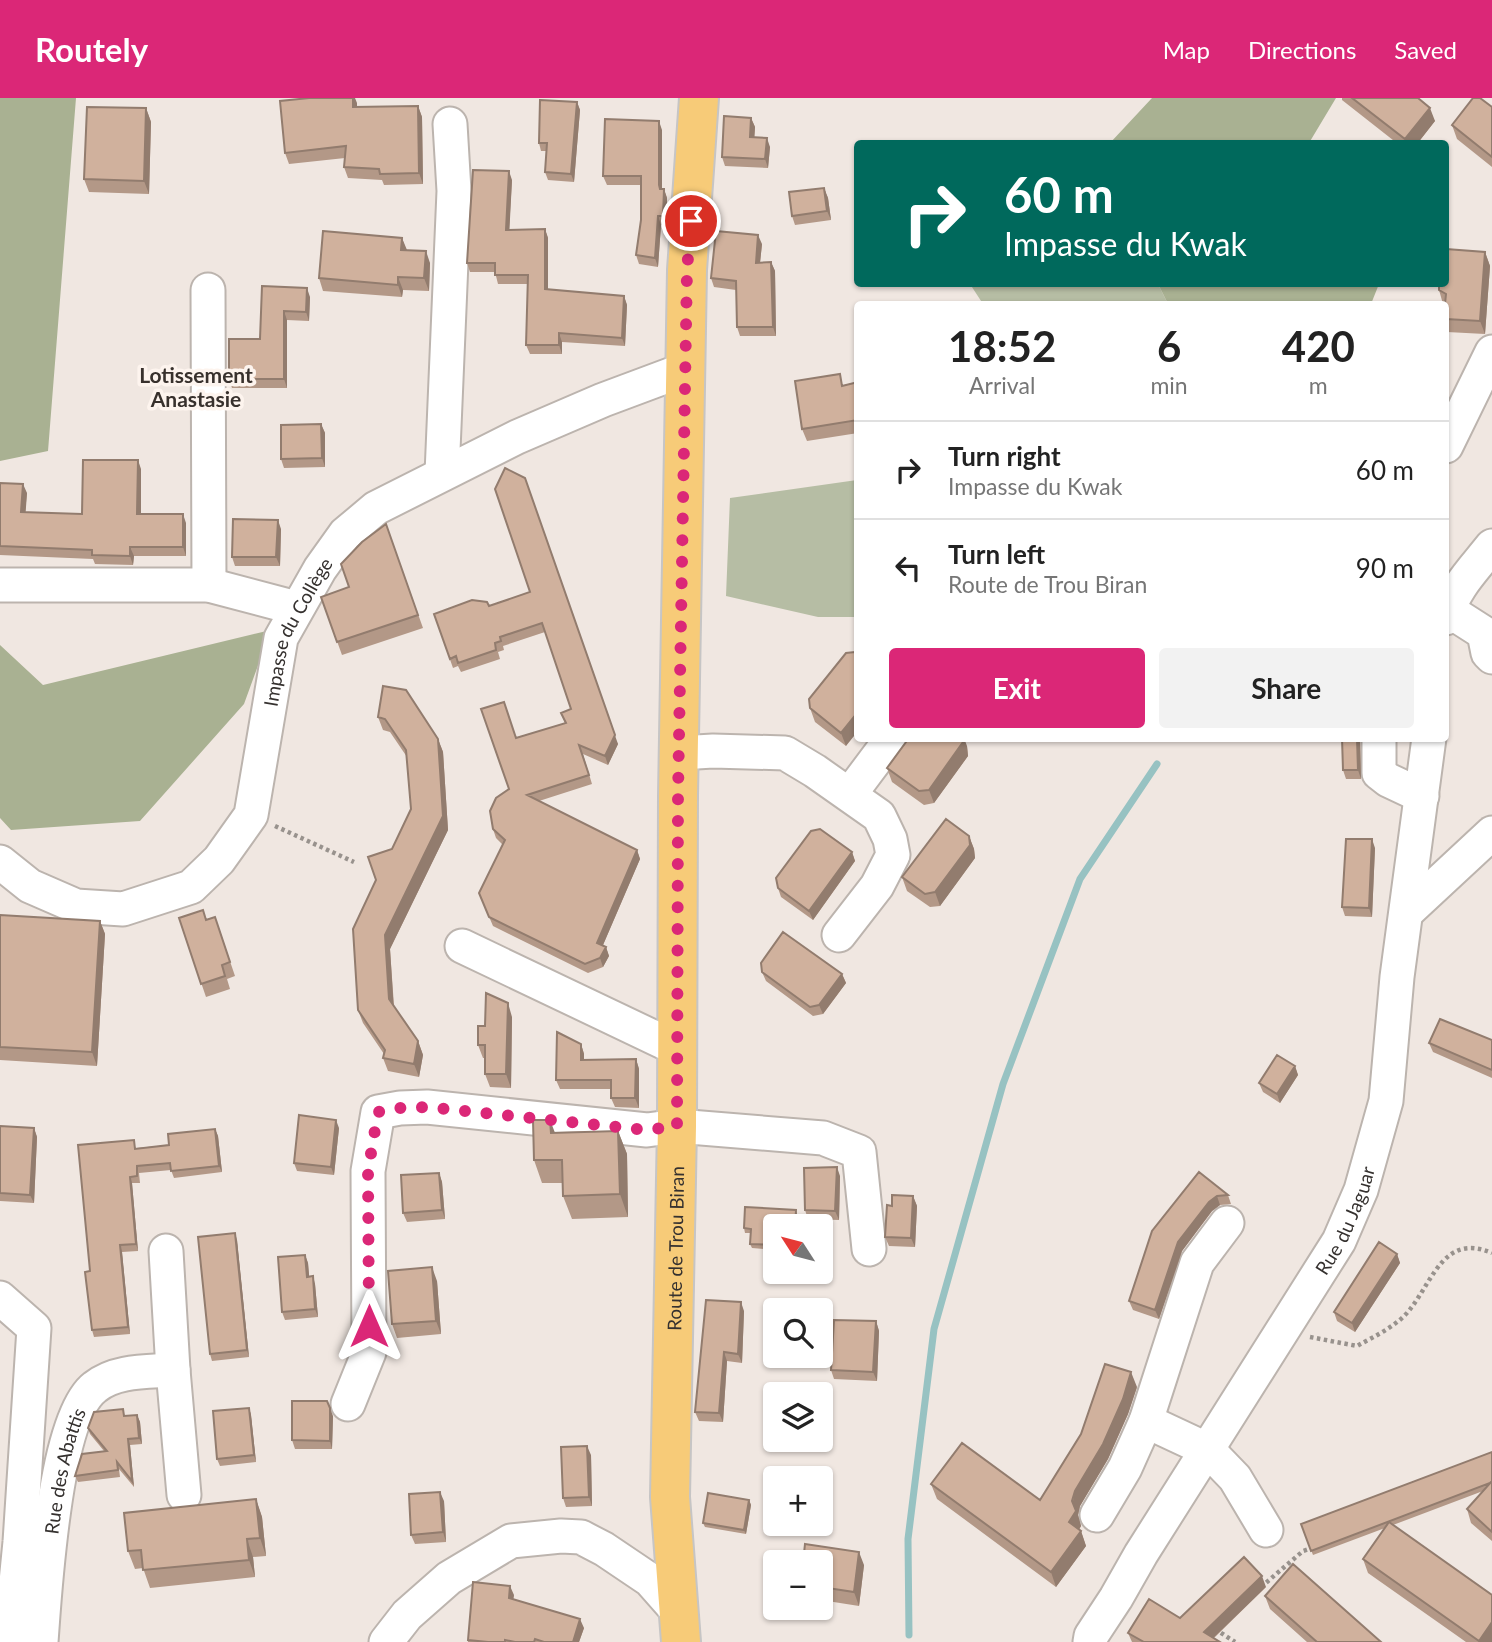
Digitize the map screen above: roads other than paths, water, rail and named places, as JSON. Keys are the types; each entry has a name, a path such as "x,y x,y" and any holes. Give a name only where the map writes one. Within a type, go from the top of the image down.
{"main road":[{"name":"Route de Trou Biran","path":"680,1628 670,1497 687,270 699,98"}],"street":[{"path":"442,474 454,191 450,124"},
{"path":"208,290 209,586"},
{"path":"1449,440 1492,352"},
{"name":"Impasse du Collège","path":"0,862 30,886 76,906 122,909 191,887 219,860 251,816 281,638 320,569 345,534 376,508 442,474 591,405 686,369"},
{"path":"1449,610 1459,587 1492,546"},
{"path":"0,585 209,586 296,608"},
{"path":"1449,615 1483,633 1488,653 1492,657"},
{"path":"850,794 889,742"},
{"path":"1379,742 1380,773 1388,780 1422,796"},
{"name":"Rue du Jaguar","path":"1090,1642 1140,1554 1339,1241 1361,1190 1386,1101 1397,977 1429,742"},
{"path":"680,752 785,753 850,794 879,816 890,839 893,855 877,886 839,935"},
{"path":"1407,912 1492,833"},
{"path":"462,946 676,1048"},
{"path":"348,1404 369,1352 368,1171 378,1112 427,1107 647,1130 677,1126 823,1138 859,1152 869,1248"},
{"path":"1097,1515 1125,1468 1146,1421 1197,1263 1227,1223"},
{"path":"166,1251 184,1495"},
{"path":"0,1298 34,1328 10,1642"},
{"name":"Rue des Abattis","path":"41,1642 50,1530 68,1433 79,1407 94,1387 118,1375 173,1370"},
{"path":"1146,1421 1208,1450 1236,1478 1266,1530"},
{"path":"386,1642 407,1615 449,1578 511,1541 561,1536 581,1537 650,1580 680,1628"}],"waterway":[{"path":"909,1635 908,1539 934,1329 1003,1084 1080,879 1157,764"}],"district":[{"name":"Lotissement Anastasie","path":"196,386"}]}
